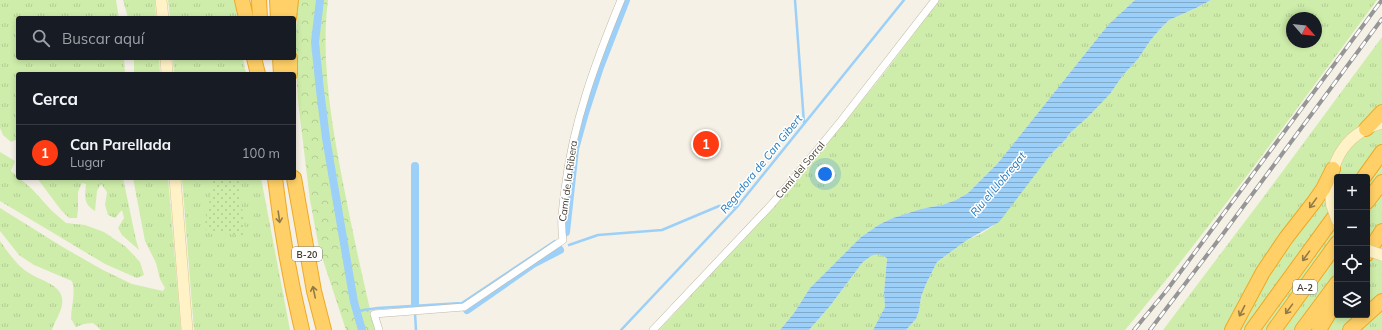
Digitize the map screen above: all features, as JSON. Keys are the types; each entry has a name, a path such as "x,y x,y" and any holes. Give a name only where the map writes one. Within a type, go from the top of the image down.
{"highway":[{"path":"242,0 246,16"},
{"path":"259,0 260,16"},
{"path":"277,0 278,16"},
{"path":"289,16 291,0"},
{"path":"254,60 258,72"},
{"path":"262,60 263,72"},
{"path":"280,60 281,72"},
{"path":"290,60 290,72"},
{"path":"1366,129 1382,112"},
{"path":"1366,174 1382,152"},
{"path":"1232,330 1263,272 1286,238 1323,189 1333,169"},
{"name":"B-20","path":"275,180 279,218 302,330"},
{"name":"B-20","path":"294,180 314,291 324,330"},
{"path":"1370,198 1382,182"},
{"path":"1252,330 1334,209"},
{"path":"1370,240 1382,226"},
{"path":"1370,249 1382,230"},
{"name":"A-2","path":"1274,330 1335,246"},
{"name":"A-2","path":"1302,330 1334,287"},
{"path":"1350,330 1368,316 1382,301"},
{"path":"1319,330 1334,305"},
{"path":"1364,330 1382,305"}],"main road":[{"path":"161,0 163,16"},
{"path":"166,60 167,72"},
{"path":"1334,209 1330,188 1333,169 1337,159 1357,134 1382,123"},
{"path":"175,180 187,330"},
{"path":"1370,251 1382,255"}],"street":[{"name":"Camí de la Ribera","path":"379,330 374,314 464,307 563,240 561,227 562,210 572,143 596,63 621,0"},
{"name":"Camí del Sorral","path":"653,330 771,205 841,121 935,0"}],"green space":[{"path":"0,0 116,0 119,16 16,16 16,60 124,60 125,72 16,72 16,140 11,142 3,135 0,128"},
{"path":"123,0 155,0 156,16 127,16"},
{"path":"168,0 235,0 237,16 170,16"},
{"path":"298,0 328,0 326,48 332,122 340,170 375,330 346,330 319,248 310,200 298,101 295,60"},
{"path":"939,0 1135,0 1109,24 998,163 968,193 956,200 942,205 921,209 893,218 880,224 861,237 810,288 794,313 780,330 659,330 787,193 885,72"},
{"path":"1211,0 1377,0 1222,208 1125,330 906,330 916,319 921,297 937,262 967,240 981,234 993,226 1051,154 1110,94 1123,75 1138,59 1150,41 1169,20"},
{"path":"1382,37 1382,330 1163,330 1265,195"},
{"path":"134,60 159,60 160,72 134,72"},
{"path":"173,60 243,60 246,72 174,72"},
{"path":"0,152 15,161 11,171 16,175 16,180 22,180 32,189 52,211 66,223 85,225 104,232 126,247 140,262 144,275 137,278 105,264 0,201"},
{"path":"38,180 123,180 139,250 122,235 118,228 124,218 122,210 115,218 108,215 105,205 107,192 101,184 97,191 95,211 88,206 85,196 86,184 82,183 78,192 77,218 69,218 61,210"},
{"path":"133,180 168,180 181,330 101,330 93,323 76,327 71,319 73,295 72,281 34,265 19,255 0,231 0,208 103,270 132,284 163,291 165,288 160,279 156,263 145,241"},
{"path":"182,180 261,180 290,330 194,330"},
{"path":"214,180 238,180 246,237 204,229"},
{"path":"0,241 21,267 33,276 53,286 60,293 62,298 62,306 52,330 0,330"},
{"path":"874,254 881,254 887,257 884,293 885,307 873,330 809,330 830,306 862,263"}],"water":[{"name":"Riu el Llobregat","path":"1135,0 1211,0 1169,20 1150,41 1138,59 1123,75 1110,94 1051,154 999,222 967,240 937,262 921,297 916,319 906,330 873,330 885,307 884,293 887,258 877,254 871,256 862,263 830,306 809,330 780,330 794,313 810,288 861,237 880,224 893,218 921,209 942,205 956,200 968,193 998,163 1109,24"}],"waterway":[{"path":"320,0 315,42 326,138 354,302 362,330"},
{"path":"566,232 575,149 600,67 626,0"},
{"path":"795,0 804,123"},
{"name":"Regadora de Can Gibert","path":"621,330 737,207 904,0"},
{"path":"415,166 415,307"},
{"path":"569,245 598,235 662,230 719,206 737,207"},
{"path":"357,311 378,308 462,303 555,241"},
{"path":"467,310 533,264 560,250"},
{"path":"415,313 416,330"}],"railway":[{"path":"1134,330 1167,290 1382,0"},
{"path":"1150,330 1382,19"}],"place":[{"name":"Can Parellada","path":"706,144"}]}
